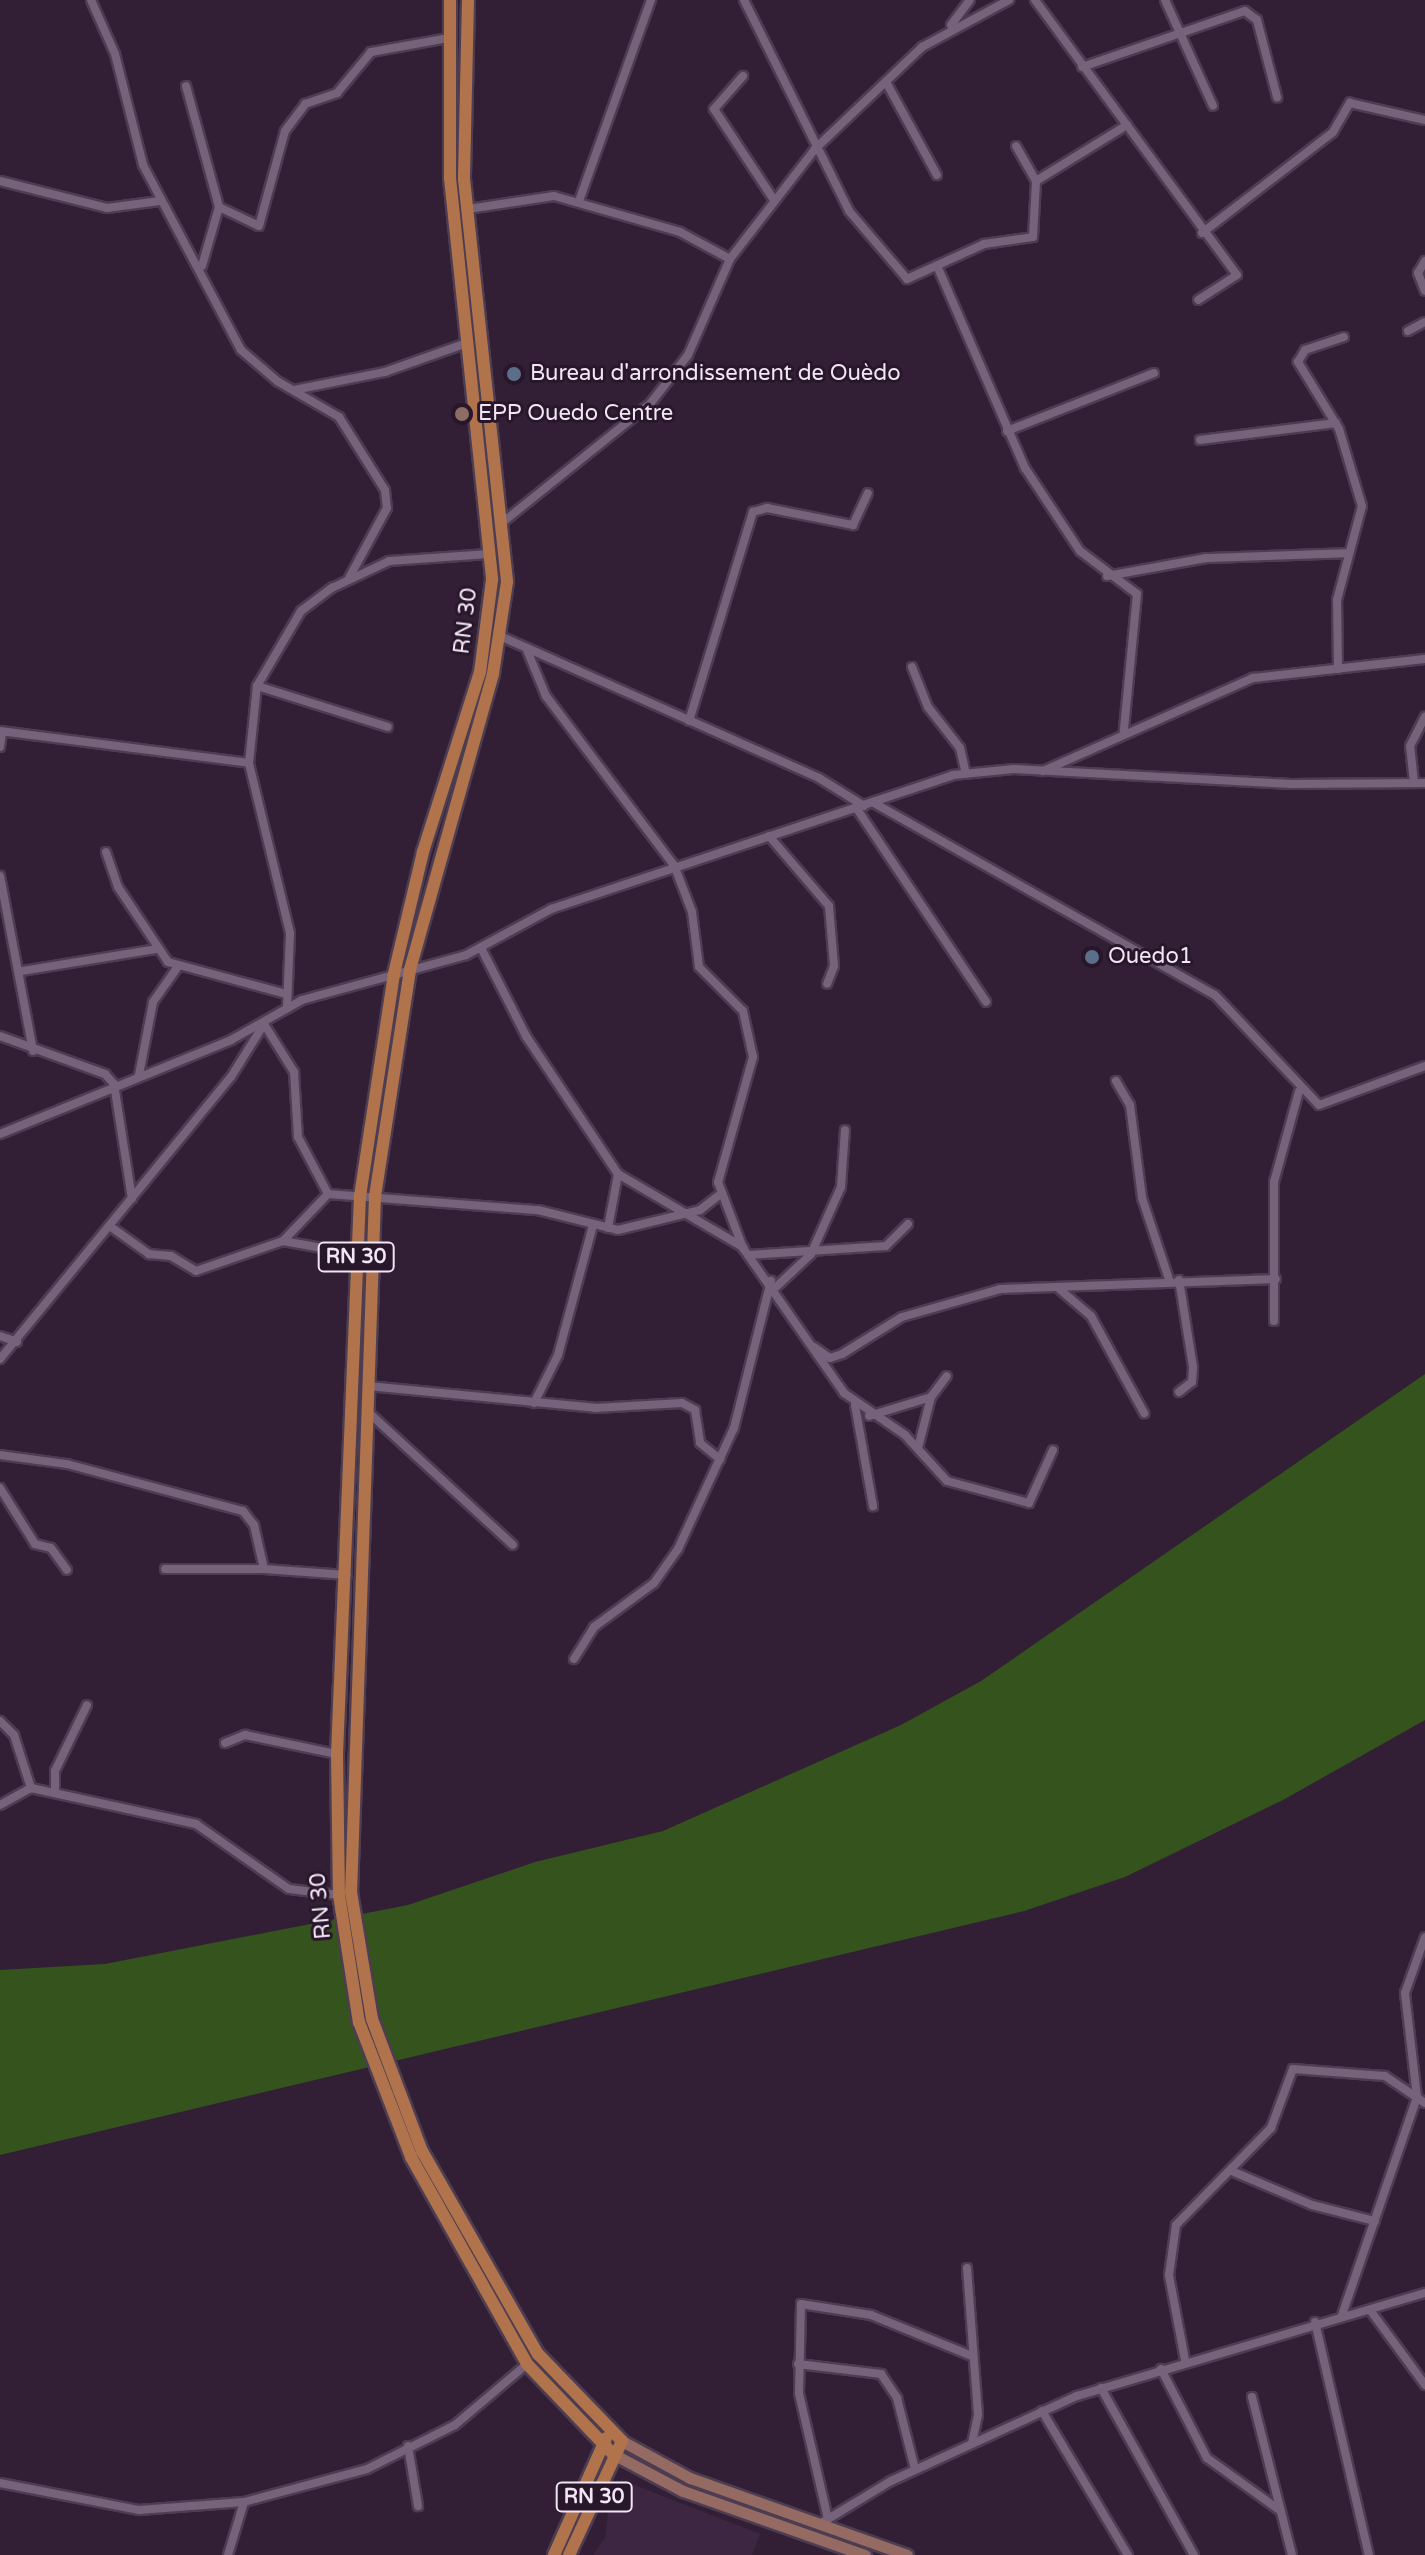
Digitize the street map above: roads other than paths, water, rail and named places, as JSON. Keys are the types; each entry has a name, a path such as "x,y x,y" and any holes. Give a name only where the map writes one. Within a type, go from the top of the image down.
{"main road":[{"name":"RN 30","path":"450,0 448,38 464,344 489,554 480,672 423,852 394,974 360,1196 348,1575 337,1754 339,1895 359,2022 385,2103 527,2364 601,2445 613,2454"},
{"name":"RN 30","path":"468,0 462,108 468,209 503,522 500,636 410,970 375,1196 369,1413 349,1829 372,2019 398,2099 462,2223 538,2354 609,2432 622,2441 613,2454 569,2555"},
{"name":"RN 30","path":"554,2555 609,2432"}],"street":[{"path":"91,0 160,201 202,266 241,350 294,390 339,417 387,498 349,578"},
{"path":"579,201 651,0"},
{"path":"744,0 815,149 860,227 892,266 912,280 991,242 1033,237 1036,181 1016,146"},
{"path":"503,522 650,404 688,355 730,259 774,200 815,149 950,27 970,0"},
{"path":"950,27 1009,0"},
{"path":"1035,0 1237,279 1198,300"},
{"path":"1165,0 1213,106"},
{"path":"1082,67 1178,29 1252,13 1277,97"},
{"path":"219,207 259,226 285,131 305,104 337,93 371,52 448,38"},
{"path":"743,76 714,109 774,200"},
{"path":"886,82 937,175"},
{"path":"186,86 219,207 202,266"},
{"path":"1202,233 1333,132 1350,103 1425,120"},
{"path":"1036,181 1127,125"},
{"path":"0,181 107,208 160,201"},
{"path":"468,209 554,196 680,232 730,259"},
{"path":"1425,261 1418,273 1425,291"},
{"path":"938,268 1007,431 1073,542 1107,576 1137,594 1124,730"},
{"path":"1408,331 1425,322"},
{"path":"1338,669 1335,616 1362,506 1336,423 1304,377 1299,355 1344,337"},
{"path":"294,390 385,372 464,344"},
{"path":"1007,431 1154,373"},
{"path":"1200,440 1336,423"},
{"path":"689,721 753,512 767,508 853,525 868,493"},
{"path":"1107,576 1206,558 1348,553"},
{"path":"287,1008 290,933 249,763 257,686 301,611 349,578 399,560 489,554"},
{"path":"500,636 819,778 865,806 1215,995 1299,1091 1327,1106 1425,1066"},
{"path":"527,650 546,696 674,865 692,912 699,967 735,998 751,1034 753,1057 719,1163 718,1196 746,1251 774,1284 827,1371 855,1404 918,1448 947,1481 1024,1504 1034,1497 1053,1450"},
{"path":"1042,771 1124,730 1253,678 1425,659 1425,667"},
{"path":"912,667 928,707 960,748 966,773"},
{"path":"257,686 388,727"},
{"path":"1414,783 1410,746 1425,717"},
{"path":"0,747 1,732 249,763"},
{"path":"0,1134 264,1024 287,1008 481,948 551,909 674,865 966,773 1042,771 1425,783"},
{"path":"865,806 986,1002"},
{"path":"769,836 829,906 834,966 827,984"},
{"path":"106,852 118,887 143,917 156,949 177,968 287,994"},
{"path":"0,876 22,971 33,1051"},
{"path":"481,948 526,1036 618,1174 746,1251 811,1254 886,1246 908,1224"},
{"path":"22,971 156,949"},
{"path":"139,1075 153,1002 177,968"},
{"path":"264,1024 294,1072 298,1137 328,1194"},
{"path":"0,1359 231,1077 264,1024"},
{"path":"0,1036 33,1051 105,1074 114,1084 132,1199"},
{"path":"1116,1081 1130,1105 1142,1198 1169,1279"},
{"path":"1274,1321 1274,1182 1299,1091"},
{"path":"574,1659 594,1627 654,1583 720,1459 774,1284 811,1254 841,1187 845,1130"},
{"path":"608,1228 618,1174"},
{"path":"283,1241 328,1194 538,1210 593,1225 631,1229 681,1214 718,1196"},
{"path":"534,1403 558,1355 593,1225"},
{"path":"111,1227 185,1270 283,1241 356,1254"},
{"path":"830,1358 935,1305 1000,1289 1169,1279 1276,1279"},
{"path":"1179,1280 1193,1367 1192,1382 1179,1392"},
{"path":"1055,1286 1091,1316 1144,1413"},
{"path":"0,1336 17,1342"},
{"path":"810,1345 830,1358"},
{"path":"827,1371 830,1358"},
{"path":"918,1448 931,1397 947,1376"},
{"path":"368,1386 534,1403 690,1405 700,1443 720,1459"},
{"path":"868,1416 931,1397"},
{"path":"855,1404 873,1506"},
{"path":"369,1413 513,1545"},
{"path":"0,1455 67,1464 243,1511 254,1525 264,1569"},
{"path":"0,1488 35,1544 51,1548 67,1570"},
{"path":"165,1569 264,1569 348,1575"},
{"path":"55,1793 55,1771 87,1705"},
{"path":"0,1721 14,1735 31,1788"},
{"path":"225,1743 245,1735 337,1754"},
{"path":"0,1805 31,1788 196,1824 289,1889 339,1895"},
{"path":"1342,2315 1421,2100 1405,1993 1425,1937"},
{"path":"1185,2360 1168,2248 1176,2225 1234,2172 1271,2128 1293,2069 1385,2076 1421,2100"},
{"path":"1234,2172 1375,2221"},
{"path":"967,2268 972,2356 972,2443"},
{"path":"825,2520 915,2469 1042,2411 1101,2388 1185,2360 1425,2293"},
{"path":"825,2520 798,2364 801,2304 871,2315 972,2356"},
{"path":"1370,2310 1425,2385"},
{"path":"1315,2322 1369,2555"},
{"path":"0,2483 139,2510 244,2502 367,2469 455,2425 527,2364"},
{"path":"798,2364 881,2374 897,2398 915,2469"},
{"path":"1161,2369 1207,2458 1278,2509"},
{"path":"1101,2388 1194,2555"},
{"path":"1252,2397 1292,2555"},
{"path":"1042,2411 1128,2555"},
{"path":"622,2441 690,2478 825,2520 907,2555"},
{"path":"408,2446 418,2506"},
{"path":"613,2454 683,2491 865,2555"},
{"path":"228,2555 244,2502"}],"place":[{"name":"Bureau d'arrondissement de Ouèdo","path":"514,374"},
{"name":"EPP Ouedo Centre","path":"462,414"},
{"name":"Ouedo1","path":"1092,957"}]}
